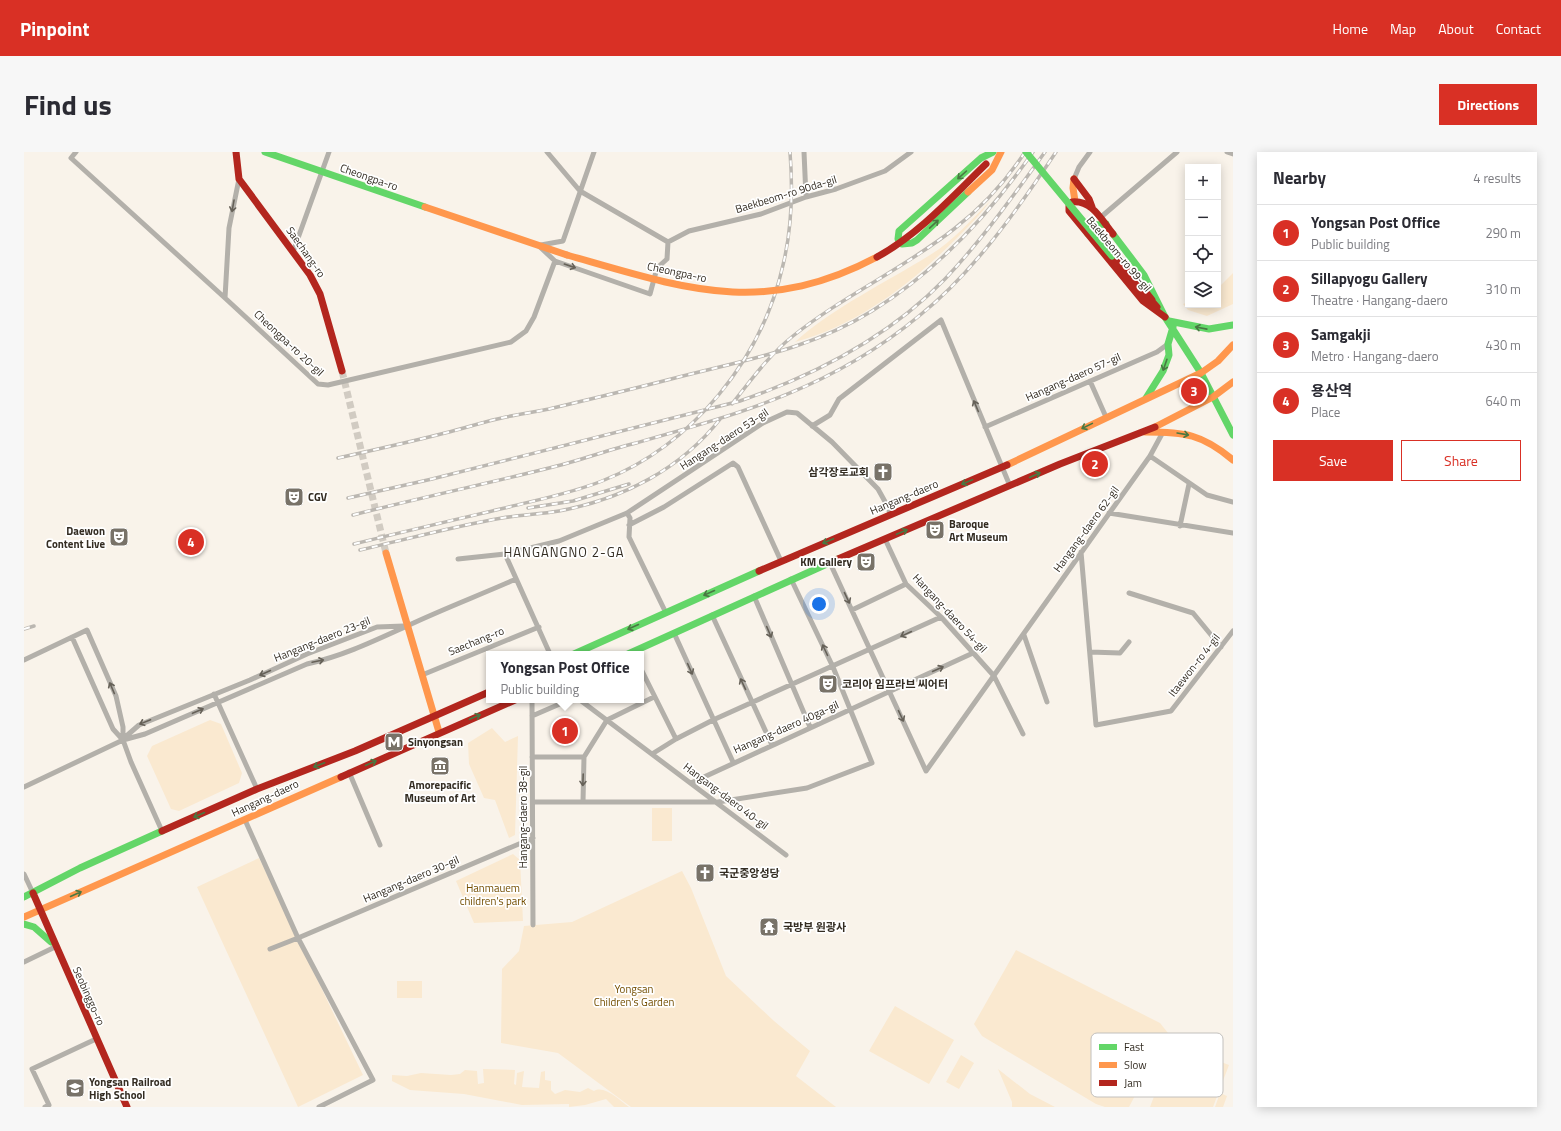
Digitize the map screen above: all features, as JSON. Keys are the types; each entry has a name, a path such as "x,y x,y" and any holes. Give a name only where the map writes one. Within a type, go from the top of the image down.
{"main road":[{"path":"236,152 238,179"},
{"name":"Cheongpa-ro","path":"265,152 567,255 664,283 690,288 744,293 794,289 843,275 872,260 906,237 999,152"},
{"path":"993,152 981,158 899,231 898,239 902,244 912,243 917,240 992,170 999,152"},
{"path":"1026,152 1114,255"},
{"path":"1031,152 1169,322 1201,373 1233,435"},
{"name":"Saechang-ro","path":"238,179 310,275 320,294 342,371"},
{"path":"1074,179 1073,188 1075,201"},
{"path":"1074,179 1089,199 1092,207"},
{"name":"Baekbeom-ro 99-gil","path":"1081,200 1092,207 1144,275 1169,322 1143,301 1088,236 1069,211 1070,204 1081,200"},
{"path":"1088,236 1089,230 1096,224 1106,224"},
{"path":"1169,322 1207,329 1221,329 1233,325"},
{"path":"1146,398 1163,371 1169,355 1169,322"},
{"name":"Hangang-daero","path":"581,651 781,561 1003,467 1201,373 1218,361 1233,345"},
{"path":"636,651 791,578 830,563 1060,464 1144,432 1213,397 1233,382"},
{"path":"1144,432 1182,433 1198,437 1214,446 1233,460"},
{"path":"386,553 439,732"},
{"name":"Hangang-daero","path":"24,897 80,868 257,789 435,717 486,693"},
{"name":"Hangang-daero","path":"24,917 245,820 439,732 509,703"},
{"name":"Seobinggo-ro","path":"33,893 127,1107"},
{"path":"24,924 34,927 55,946"}],"street":[{"name":"Cheongpa-ro 20-gil","path":"76,152 71,158 318,384 328,385 511,342 526,331 534,316 555,261"},
{"name":"Cheongpa-ro","path":"293,252 329,152"},
{"path":"538,245 555,261 650,294 657,268 667,259 668,242 580,191 547,152"},
{"path":"538,245 563,241 594,152"},
{"path":"804,152 806,197"},
{"name":"Baekbeom-ro 90da-gil","path":"668,242 688,231 761,214 806,197 836,189 885,170 911,152"},
{"path":"1074,179 1079,167 1090,152"},
{"path":"1101,218 1177,152"},
{"path":"1227,152 1233,154"},
{"path":"225,298 229,234 238,179"},
{"path":"812,426 830,415 839,399 941,320 1010,486"},
{"name":"Hangang-daero 57-gil","path":"985,427 1157,352 1168,344"},
{"path":"1090,381 1106,417"},
{"name":"Hangang-daero 53-gil","path":"458,559 505,554 559,541 627,513 763,423 787,412 797,413 832,442 878,489 888,507 890,514"},
{"name":"Hangang-daero 62-gil","path":"890,691 926,771 1024,636 1081,552 1150,456 1163,432"},
{"path":"1150,456 1207,495 1233,502"},
{"path":"629,525 664,507 733,463 738,467 781,561"},
{"path":"1180,526 1189,484"},
{"path":"627,513 630,518 630,537 666,613"},
{"path":"1109,513 1180,526 1233,533"},
{"name":"Hangang-daero 54-gil","path":"885,539 906,584 941,617 994,676"},
{"path":"1081,552 1090,652 1120,653 1129,642"},
{"path":"505,554 549,651"},
{"path":"830,563 890,691"},
{"path":"533,802 718,802 807,788 872,763 833,667 791,578"},
{"path":"407,626 516,579"},
{"path":"852,610 906,584"},
{"path":"1129,593 1193,613 1221,647"},
{"path":"754,596 810,727"},
{"path":"712,616 772,744"},
{"path":"652,754 676,739 713,720 753,704 791,685 941,617"},
{"name":"Hangang-daero 23-gil","path":"123,740 139,725 307,654 377,627 407,626"},
{"name":"Hangang-daero 23-gil","path":"24,787 123,740 145,734 308,664 333,658 378,640 407,626"},
{"name":"Saechang-ro","path":"422,675 539,627"},
{"path":"24,660 87,630 116,696 123,728 123,740 131,762 162,831"},
{"name":"Itaewon-ro 4-gil","path":"1090,652 1096,725 1171,711 1233,631"},
{"path":"674,633 732,762"},
{"path":"1024,636 1047,702"},
{"path":"72,637 113,729 123,740"},
{"name":"Hangang-daero 40ga-gil","path":"691,783 732,762 973,653"},
{"path":"644,675 676,739"},
{"path":"994,676 1023,734"},
{"path":"214,694 257,789"},
{"path":"644,702 654,697"},
{"name":"Hangang-daero 38-gil","path":"532,703 533,925"},
{"path":"532,716 562,703"},
{"name":"Hangang-daero 40-gil","path":"584,703 718,802 786,855"},
{"path":"583,802 584,757 606,720 641,703"},
{"name":"Hangang-daero 38-gil","path":"532,757 584,757"},
{"path":"349,772 380,845"},
{"path":"245,820 298,938 373,1080 319,1107"},
{"name":"Hangang-daero 30-gil","path":"270,949 533,838"},
{"path":"24,874 33,893"},
{"path":"24,962 55,946"},
{"path":"45,1107 49,1105 32,1069 96,1039"}],"green space":[{"path":"991,200 957,238 902,287 862,314 818,335 795,342 810,329 843,306 913,265 947,243"},
{"path":"1233,273 1233,304 1207,316 1188,310 1186,308 1221,308 1221,285"},
{"path":"210,720 221,724 242,773 239,783 179,811 171,809 147,756 152,746"},
{"path":"492,728 505,742 518,736 515,835 509,838 495,800 484,798 469,764 468,743"},
{"path":"652,808 672,808 672,841 652,841"},
{"name":"Hanmauem children's park","path":"513,854 520,860 523,921 474,923 456,881"},
{"path":"259,858 363,1075 298,1107 197,887"},
{"name":"Yongsan Children's Garden","path":"682,871 691,888 726,976 774,1021 810,1051 796,1076 836,1107 631,1107 558,1053 501,1043 502,969 519,951 524,926 572,922"},
{"path":"1016,950 1160,1023 1168,1033 1091,1033 1091,1097 1134,1097 1129,1107 1105,1107 1096,1104 982,1036 974,1024"},
{"path":"397,981 422,981 422,998 397,998"},
{"path":"895,1006 954,1040 929,1084 869,1051"},
{"path":"961,1055 974,1063 959,1089 946,1082"},
{"path":"1223,1063 1229,1065 1223,1081"},
{"path":"483,1069 515,1070 514,1084 516,1085 517,1073 524,1071 522,1087 539,1088 541,1072 545,1071 545,1080 551,1081 551,1090 555,1094 565,1090 580,1092 588,1088 594,1091 603,1090 612,1094 629,1107 614,1107 606,1099 585,1105 569,1107 569,1104 522,1105 464,1094 410,1090 392,1081 392,1075 407,1076 421,1073 451,1075 460,1074 465,1070 477,1071 478,1084 484,1083"},
{"path":"998,1069 1030,1094 1055,1107 1012,1107 1012,1102"},
{"path":"1223,1094 1227,1096 1223,1107 1215,1107 1219,1097 1223,1097"},
{"path":"1154,1097 1217,1097 1213,1107 1150,1107"}],"tunnel":[{"path":"342,371 386,553"}],"railway":[{"path":"354,544 545,498 591,485 635,465 666,445 694,422 719,395 740,365 759,333 773,300 783,265 790,223 790,152"},
{"path":"732,404 753,377 784,343 832,308 914,257 964,221 1001,184 1025,152"},
{"path":"338,458 498,419 549,409 751,359 800,345 824,335 872,311 896,295 940,260 980,219 1033,152"},
{"path":"348,498 432,479 740,401 768,391 823,366 850,352 900,319 945,279 984,233 1045,152"},
{"path":"353,515 574,461 713,421 749,409 819,380 853,362 886,341 939,299 994,239 1056,152"},
{"path":"360,550 467,525 502,518 559,511 606,499 628,490 669,467 705,436 721,418"},
{"path":"528,508 573,501 629,484"},
{"path":"24,629 34,626"}],"traffic: fast":[{"path":"265,152 425,207"},
{"path":"968,192 917,240 912,243 902,244 898,239 899,231 981,158 993,152"},
{"path":"1026,152 1112,256"},
{"path":"1088,234 1095,225 1106,224"},
{"path":"1113,234 1144,275 1165,317 1201,373 1233,435"},
{"path":"1169,321 1209,329 1233,325"},
{"path":"1146,398 1163,371 1169,355 1168,344 1173,327"},
{"path":"635,651 838,559"},
{"path":"581,651 759,571"},
{"path":"24,897 80,868 162,831"},
{"path":"24,924 34,927 51,942"}],"traffic: slow":[{"path":"968,192 992,170 1001,152"},
{"path":"1074,179 1073,188 1075,201"},
{"path":"425,207 567,255"},
{"path":"567,255 648,278 686,286 722,291 759,292 796,287 835,276 877,257"},
{"path":"1007,465 1201,373 1218,361 1233,345"},
{"path":"1155,427 1213,397 1233,382"},
{"path":"1145,432 1171,433 1192,436 1212,445 1233,460"},
{"path":"386,553 439,732"},
{"path":"24,917 341,777"}],"traffic: jam":[{"path":"236,152 239,179 310,275 320,294 342,371"},
{"path":"877,257 892,248 921,226 948,202 986,164"},
{"path":"1074,179 1089,199 1092,207"},
{"path":"1113,234 1091,207 1079,202 1072,202 1069,206 1069,211 1143,301 1165,317"},
{"path":"1115,253 1152,300"},
{"path":"1112,256 1157,307"},
{"path":"838,559 1060,464 1155,427"},
{"path":"759,571 1007,465"},
{"path":"162,831 257,789 355,751 486,693"},
{"path":"341,777 508,703"},
{"path":"33,893 127,1107"}],"place":[{"name":"Samgakji","path":"1194,391"},
{"name":"Sillapyogu Gallery","path":"1095,464"},
{"name":"삼각장로교회","path":"883,472"},
{"name":"CGV","path":"294,497"},
{"name":"Baroque Art Museum","path":"935,530"},
{"name":"Daewon Content Live","path":"119,537"},
{"name":"용산역","path":"191,542"},
{"name":"KM Gallery","path":"866,562"},
{"name":"코리아 임프라브 씨어터","path":"828,684"},
{"name":"Yongsan Post Office","path":"565,731"},
{"name":"Sinyongsan","path":"394,742"},
{"name":"Amorepacific Museum of Art","path":"440,766"},
{"name":"국군중앙성당","path":"705,873"},
{"name":"국방부 원광사","path":"769,927"},
{"name":"Yongsan Railroad High School","path":"75,1088"}],"district":[{"name":"HANGANGNO 2-GA","path":"564,552"}]}
